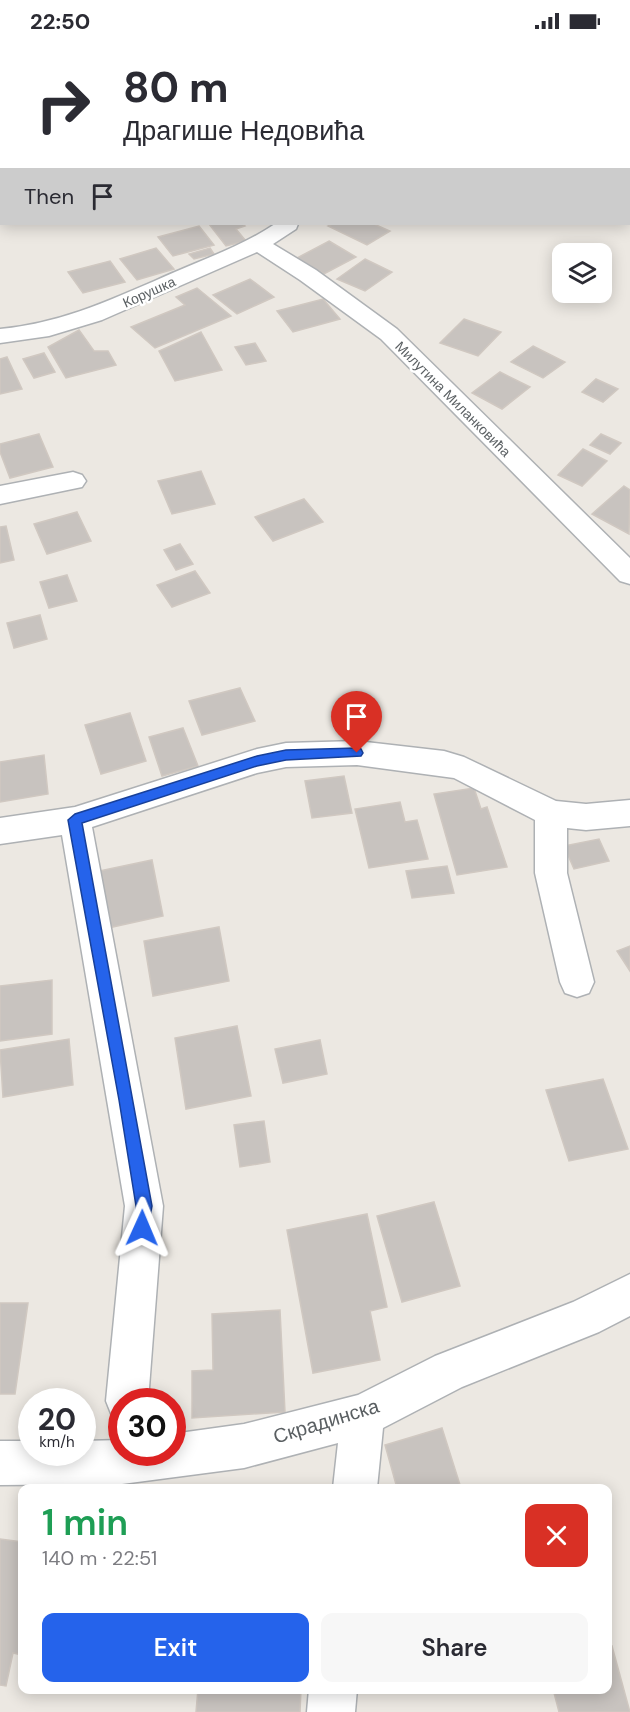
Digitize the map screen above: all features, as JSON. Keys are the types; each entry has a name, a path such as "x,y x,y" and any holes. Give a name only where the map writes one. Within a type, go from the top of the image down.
{"street":[{"name":"Корушка","path":"0,336 34,334 64,328 259,244 287,225"},
{"name":"Милутина Миланковића","path":"259,244 308,275 389,334 630,574"},
{"path":"0,495 73,481"},
{"path":"0,831 75,820 257,761 286,755 357,753 444,762 464,769 551,813 586,817 630,813"},
{"path":"551,813 551,873 577,982"},
{"path":"75,820 144,1206 128,1388"},
{"name":"Скрадинска","path":"186,1451 244,1446 363,1414 450,1371 585,1318 630,1294"},
{"path":"355,1484 363,1414"},
{"name":"Скрадинска","path":"0,1463 108,1458"},
{"path":"331,1712 333,1694"}],"building":[{"path":"210,225 244,225 236,229 246,241 226,246"},
{"path":"376,225 390,231 367,245 328,226"},
{"path":"199,226 214,245 173,256 158,237"},
{"path":"329,241 356,257 324,274 297,258"},
{"path":"156,248 174,269 137,280 120,259"},
{"path":"210,248 214,254 194,259 189,254"},
{"path":"365,259 392,272 365,291 337,279"},
{"path":"110,261 125,282 83,293 68,272"},
{"path":"250,279 274,297 237,314 213,295"},
{"path":"197,288 231,316 155,348 131,327 185,305 176,297"},
{"path":"323,299 340,319 293,332 277,311"},
{"path":"464,319 501,332 478,356 440,343"},
{"path":"79,330 94,351 108,351 116,365 66,378 48,347"},
{"path":"201,332 222,370 175,381 159,351"},
{"path":"255,343 266,361 246,365 235,347"},
{"path":"533,346 565,362 543,378 511,362"},
{"path":"44,353 55,372 34,378 23,359"},
{"path":"7,357 22,389 0,394 0,359"},
{"path":"500,372 530,387 502,409 472,393"},
{"path":"596,379 618,389 603,402 582,392"},
{"path":"39,434 53,467 10,478 0,452 0,444"},
{"path":"601,434 621,443 610,454 590,445"},
{"path":"583,449 607,461 582,486 558,475"},
{"path":"201,471 215,504 172,514 158,481"},
{"path":"624,486 630,490 629,534 592,514"},
{"path":"304,499 323,522 273,541 255,517"},
{"path":"77,512 91,541 47,554 34,524"},
{"path":"6,526 14,560 0,563 0,527"},
{"path":"180,544 193,564 176,570 164,550"},
{"path":"195,571 210,593 172,607 157,585"},
{"path":"67,575 77,601 49,608 40,582"},
{"path":"40,615 47,639 14,648 7,623"},
{"path":"240,688 255,721 202,735 189,701"},
{"path":"130,713 146,761 101,774 85,725"},
{"path":"183,728 198,766 162,776 149,737"},
{"path":"44,755 48,794 0,802 0,762"},
{"path":"344,776 352,813 312,818 305,781"},
{"path":"474,788 481,809 487,807 507,867 457,875 434,794"},
{"path":"400,802 405,822 417,820 428,859 369,868 355,809"},
{"path":"599,839 609,861 574,869 564,846"},
{"path":"152,860 163,916 108,928 99,871"},
{"path":"447,866 454,893 412,898 406,871"},
{"path":"219,927 229,981 153,996 144,941"},
{"path":"630,946 630,971 617,951"},
{"path":"52,980 52,1034 0,1041 0,986"},
{"path":"237,1026 251,1096 186,1109 175,1038"},
{"path":"69,1039 73,1085 3,1097 0,1050"},
{"path":"320,1040 327,1074 283,1083 275,1049"},
{"path":"603,1079 628,1149 569,1161 546,1090"},
{"path":"264,1121 270,1162 240,1167 234,1125"},
{"path":"434,1202 460,1286 402,1302 377,1216"},
{"path":"367,1214 387,1307 370,1311 380,1360 313,1373 287,1230"},
{"path":"0,1303 28,1303 15,1394 0,1394"},
{"path":"280,1310 285,1412 192,1418 192,1371 213,1370 212,1314"},
{"path":"442,1428 460,1484 396,1484 385,1445"},
{"path":"0,1539 18,1541 18,1654 13,1653 6,1686 0,1685"},
{"path":"612,1646 630,1712 559,1712 554,1694 612,1694"},
{"path":"198,1694 301,1694 300,1712 196,1712"}],"route":[{"path":"142,1228 144,1206 75,820 257,761 286,755 357,753"}]}
